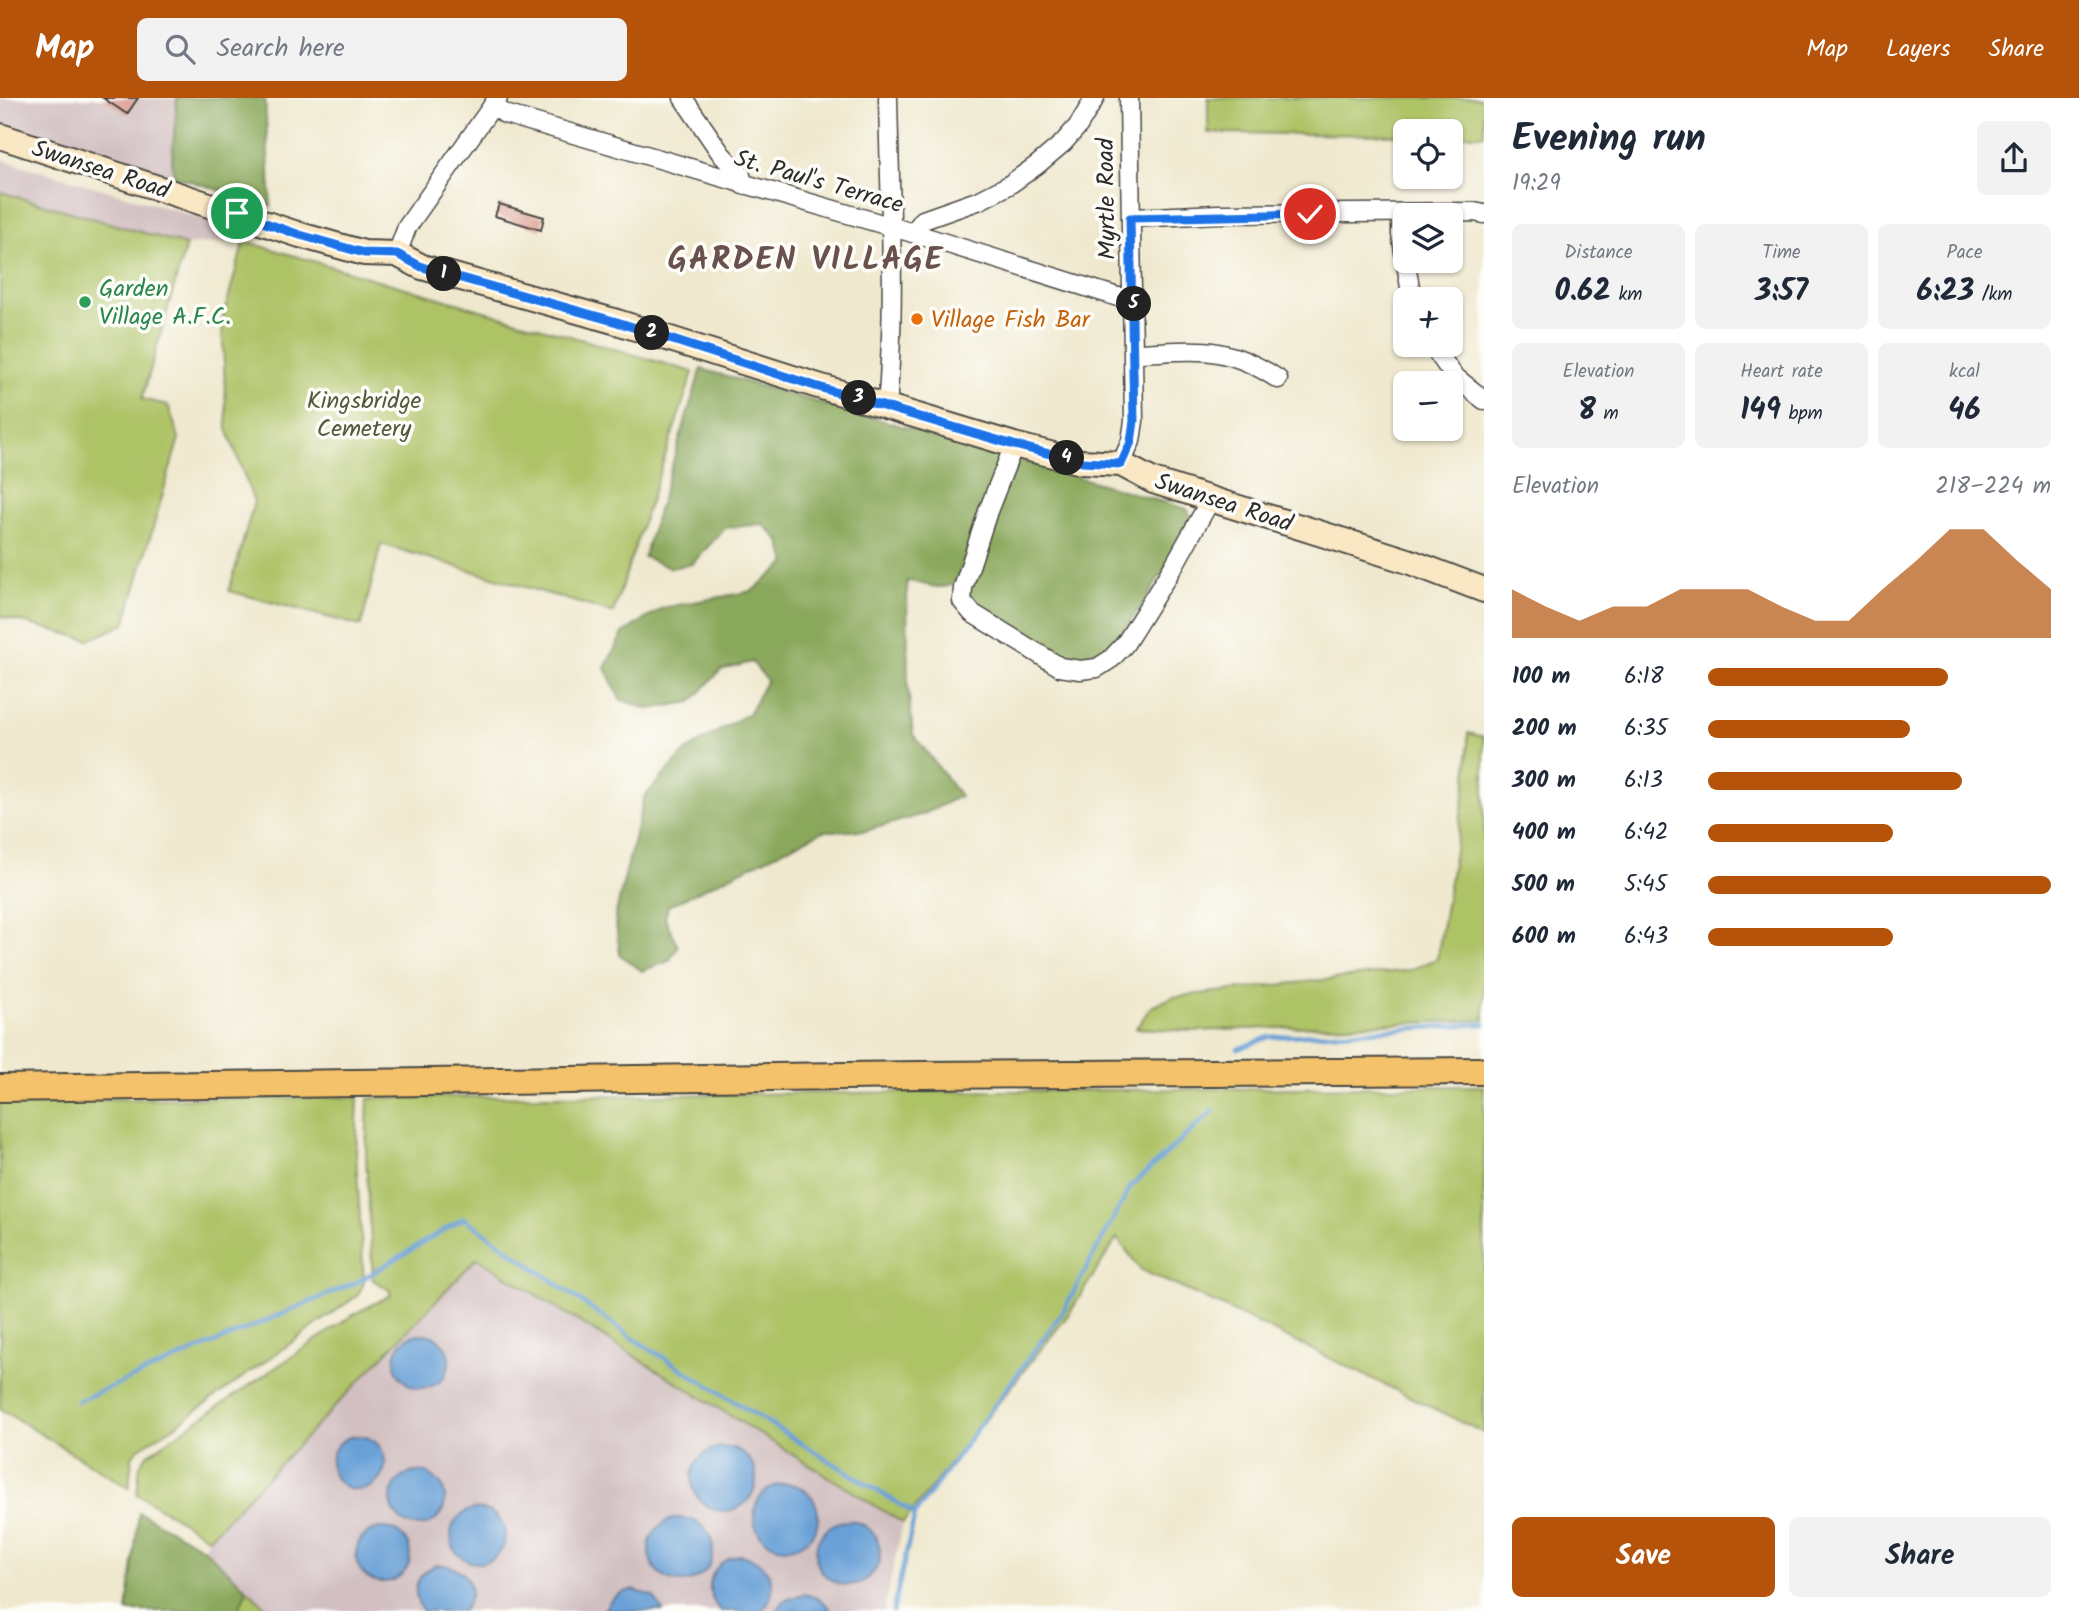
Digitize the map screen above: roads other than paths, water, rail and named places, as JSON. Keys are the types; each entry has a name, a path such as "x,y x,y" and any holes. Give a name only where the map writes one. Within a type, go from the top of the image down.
{"main road":[{"name":"Swansea Road","path":"0,136 300,235 364,253 397,254 433,270 617,322 815,386 1014,445 1082,462 1121,464 1153,481 1408,561 1484,590"},
{"path":"0,1088 1484,1071"}],"street":[{"path":"683,98 722,155 741,175 743,185"},
{"path":"887,406 890,377 891,227 888,98"},
{"path":"912,233 923,220 980,200 1009,185 1037,165 1078,126 1095,98"},
{"name":"Myrtle Road","path":"1121,464 1134,430 1135,353 1129,98"},
{"path":"397,254 407,227 495,102"},
{"name":"St. Paul's Terrace","path":"495,102 505,114 912,233 1118,297 1133,297"},
{"path":"1463,212 1484,214"},
{"path":"1130,218 1218,214 1393,213"},
{"path":"1135,353 1225,353 1256,365 1278,379"},
{"path":"1441,357 1454,376 1484,400"},
{"path":"1014,445 988,511 963,588 962,601 972,613 1060,667 1080,670 1097,668 1111,659 1125,644 1174,567 1211,499"}],"water":[{"path":"427,1334 437,1338 445,1346 449,1361 445,1376 437,1384 417,1388 407,1384 399,1376 395,1356 399,1346 407,1338"},
{"path":"363,1436 373,1440 381,1448 385,1463 381,1478 373,1486 353,1490 343,1486 335,1478 331,1458 335,1448 343,1440"},
{"path":"724,1447 742,1453 750,1461 756,1479 750,1497 742,1505 724,1511 706,1505 698,1497 692,1479 698,1461 706,1453"},
{"path":"423,1472 433,1476 441,1484 445,1499 441,1514 433,1522 413,1526 403,1522 395,1514 391,1494 395,1484 403,1476"},
{"path":"786,1484 804,1490 812,1498 818,1516 812,1534 804,1542 786,1548 768,1542 760,1534 754,1516 760,1498 768,1490"},
{"path":"483,1509 493,1513 501,1521 505,1536 501,1551 493,1559 473,1563 463,1559 455,1551 451,1531 455,1521 463,1513"},
{"path":"681,1518 699,1524 707,1532 713,1550 707,1568 699,1576 681,1582 663,1576 655,1568 649,1550 655,1532 663,1524"},
{"path":"848,1521 866,1527 874,1535 880,1553 874,1571 866,1579 848,1585 830,1579 822,1571 816,1553 822,1535 830,1527"},
{"path":"388,1528 398,1532 406,1540 410,1555 406,1570 398,1578 378,1582 368,1578 360,1570 356,1550 360,1540 368,1532"},
{"path":"740,1555 759,1563 770,1577 772,1594 761,1611 721,1611 711,1594 710,1585 716,1569 730,1558"},
{"path":"436,1565 455,1568 467,1578 470,1593 463,1611 423,1611 416,1597 417,1585 424,1573"},
{"path":"633,1590 653,1596 663,1611 604,1611 616,1596"},
{"path":"803,1594 819,1599 831,1611 776,1611 783,1601"}],"waterway":[{"path":"1238,1049 1269,1037 1484,1024"},
{"path":"893,1611 915,1514 1064,1310 1131,1186 1214,1110"},
{"path":"78,1401 359,1281 464,1218 634,1339 915,1514"}],"place":[{"name":"Garden Village A.F.C.","path":"85,302"},
{"name":"Village Fish Bar","path":"917,319"}],"district":[{"name":"GARDEN VILLAGE","path":"806,258"}],"park label":[{"name":"Kingsbridge Cemetery","path":"364,414"}]}
